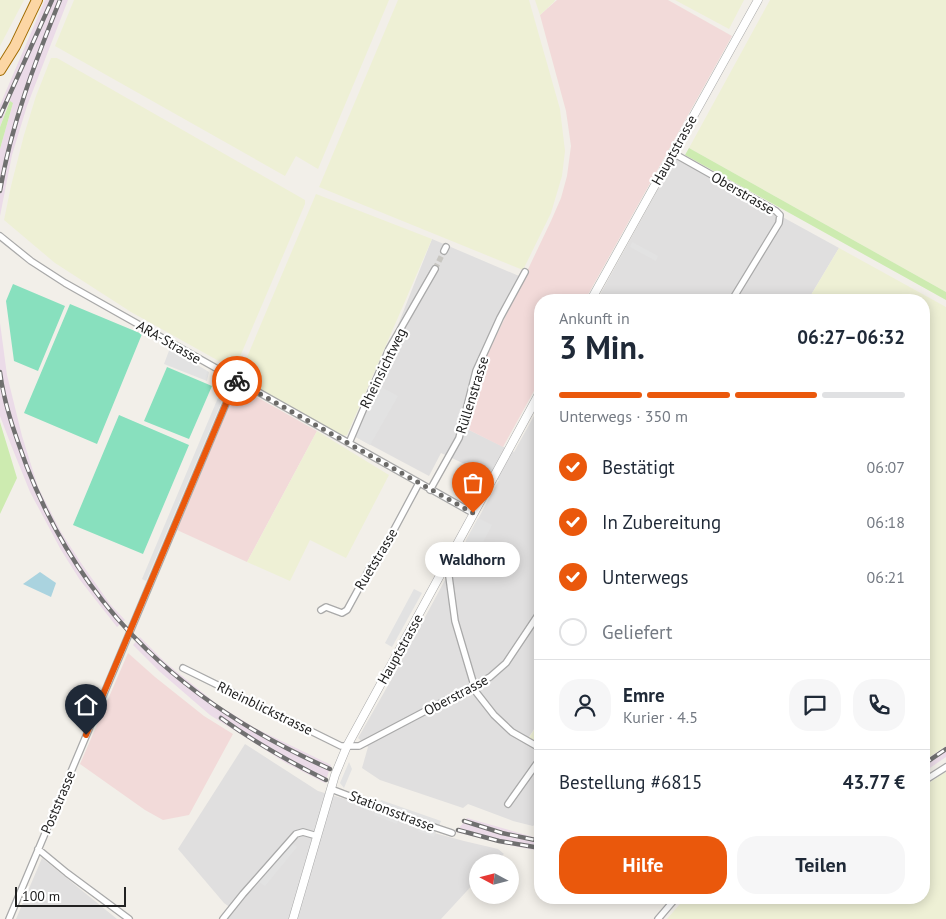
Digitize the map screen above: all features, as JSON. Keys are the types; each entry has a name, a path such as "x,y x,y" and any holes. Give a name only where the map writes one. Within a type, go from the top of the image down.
{"main road":[{"path":"0,70 15,46 37,0"}],"street":[{"name":"Hauptstrasse","path":"594,294 758,0"},
{"name":"Oberstrasse","path":"673,153 780,215 779,223 736,294"},
{"name":"ARA-Strasse","path":"0,236 30,261 66,283 473,513"},
{"name":"Rheinsichtweg","path":"349,443 389,349 435,269"},
{"name":"Rüllenstrasse","path":"430,490 459,438 476,371 500,318 525,272"},
{"name":"Poststrasse","path":"8,919 236,380"},
{"name":"Hauptstrasse","path":"293,919 331,789 347,746 534,403"},
{"name":"Ruetstrasse","path":"321,610 326,607 342,613 346,610 381,554 419,483"},
{"path":"447,562 455,621 479,698 508,728 520,738 534,745"},
{"name":"Oberstrasse","path":"347,746 359,746 490,677 504,667 534,621"},
{"name":"Rheinblickstrasse","path":"183,668 341,746 347,746"},
{"path":"508,804 534,767"},
{"path":"930,777 946,767"},
{"name":"Stationsstrasse","path":"331,789 452,833"},
{"path":"222,919 296,834 303,832 317,836"},
{"path":"38,849 129,919"},
{"path":"658,919 671,904"}],"shaded area":[{"path":"45,0 68,0 27,106 12,155 0,216 0,149 13,103 9,102 0,127 0,105"},
{"path":"557,0 668,0 732,36 588,294 534,294 534,391 503,447 465,428 472,390 561,198 567,176 571,146 566,111 540,15"},
{"path":"675,158 839,248 812,294 600,294"},
{"path":"432,239 519,276 477,362 465,428 514,452 534,416 534,729 525,743 534,748 533,826 513,821 468,804 463,808 380,780 362,768 368,747 358,738 499,480 441,453 429,476 354,436"},
{"path":"632,242 658,256 656,261 630,247"},
{"path":"0,323 7,375 22,436 38,487 61,532 81,563 110,604 125,620 117,627 80,580 61,550 30,492 11,445 0,416"},
{"path":"170,348 209,372 207,381 164,364"},
{"path":"237,386 317,431 247,562 177,530"},
{"path":"381,387 398,396 370,445 354,436"},
{"path":"220,393 225,394 146,581 142,579"},
{"path":"478,518 492,525 481,546 500,558 490,571 470,560 474,554 469,551 470,548 466,540"},
{"path":"414,589 422,593 392,647 385,643"},
{"path":"140,637 166,663 218,705 257,729 331,765 325,783 286,763 210,715 159,671 133,645"},
{"path":"128,653 204,716 233,734 189,815 163,820 145,810 80,764"},
{"path":"245,744 318,791 355,802 416,828 498,849 504,854 469,854 469,889 441,919 227,919 234,910 224,903 178,849"},
{"path":"946,746 946,757 930,768 930,757"},
{"path":"349,762 352,769 344,788 340,783"},
{"path":"381,800 441,821 438,828 379,806"},
{"path":"376,810 399,819 397,824 374,815"},
{"path":"467,818 534,837 534,850 503,844 456,832"},
{"path":"420,826 436,832 434,837 418,831"},
{"path":"292,843 297,847 265,886 259,882"},
{"path":"42,858 117,919 16,919"}],"green space":[{"path":"0,0 24,0 0,46"},
{"path":"74,0 389,0 318,169 296,156 285,176 55,46"},
{"path":"398,0 529,0 560,109 565,151 562,176 551,213 523,270 319,187"},
{"path":"535,0 555,0 540,15"},
{"path":"675,0 744,0 729,29"},
{"path":"770,0 946,0 946,292 689,148"},
{"path":"51,58 57,58 305,200 305,204 235,366 226,365 131,312 55,263 4,220 24,135 36,96"},
{"path":"10,101 13,103 0,149 0,127"},
{"path":"689,148 946,292 946,300 685,155"},
{"path":"316,194 432,239 347,435 343,436 246,382 241,375"},
{"path":"839,248 922,294 812,294"},
{"path":"13,284 65,306 38,371 14,361 6,301"},
{"path":"930,298 946,307 946,746 930,757"},
{"path":"70,304 142,334 97,444 24,413"},
{"path":"167,367 212,386 189,439 144,421"},
{"path":"119,415 189,445 143,554 73,525"},
{"path":"0,422 17,478 0,514"},
{"path":"317,431 389,475 346,558 310,540 290,581 247,562"},
{"path":"534,730 534,745 527,741"},
{"path":"946,772 946,919 667,919 680,904 930,904 930,782"}],"water":[{"path":"40,572 56,583 51,597 23,584"}],"tunnel":[{"path":"435,269 444,251"}],"railway":[{"path":"0,116 52,0"},
{"path":"0,191 17,118 60,0"},
{"path":"0,372 7,409 27,467 51,520 78,567 110,611 147,649 187,685 231,716 279,744 330,769"},
{"path":"221,718 272,751 326,780"},
{"path":"930,760 946,749"},
{"path":"464,821 502,833 534,840"},
{"path":"458,830 499,841 534,847"}],"way so far":[{"path":"237,381 473,513"}],"place":[{"name":"Waldhorn","path":"473,513"}],"route":[{"path":"86,735 237,381"}]}
